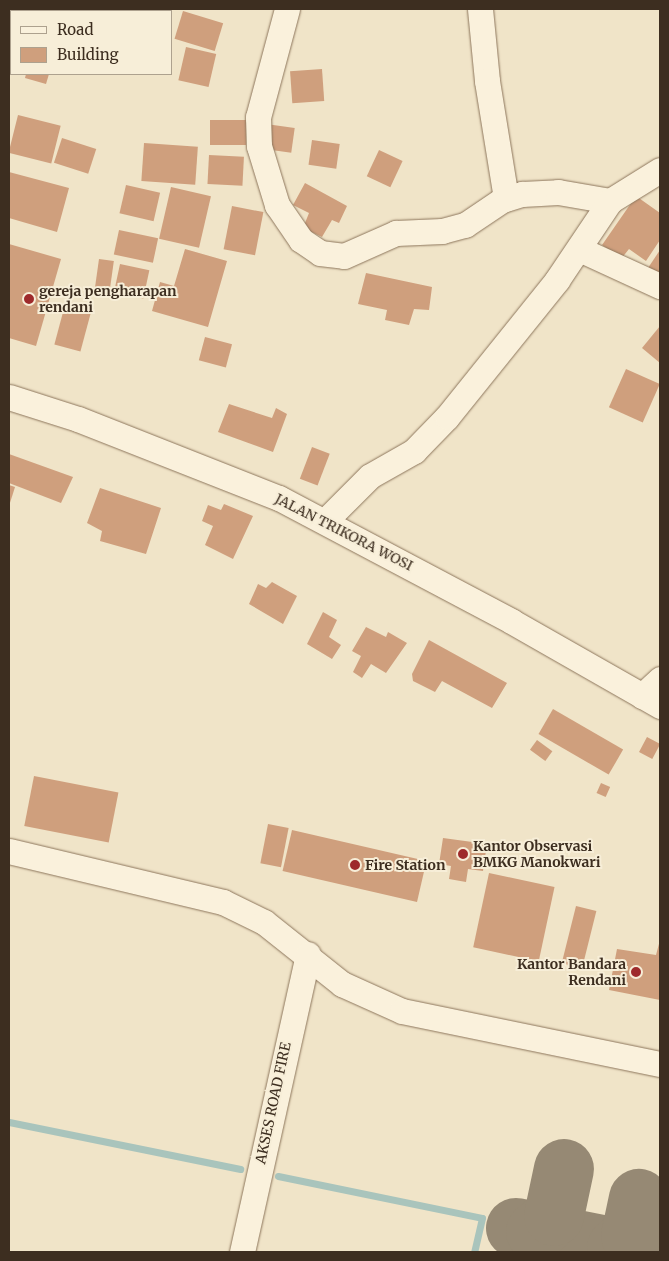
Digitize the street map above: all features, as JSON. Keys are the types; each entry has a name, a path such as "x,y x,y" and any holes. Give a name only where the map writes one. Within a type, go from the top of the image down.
{"street":[{"path":"287,9 265,88 257,133 269,186 282,212 301,240 320,253 344,256 396,233 442,231 465,225 506,198 541,191 610,201"},
{"path":"480,9 487,81 506,198"},
{"path":"326,520 370,476 414,451 447,417 579,249 610,201 660,170"},
{"path":"579,249 660,286"},
{"name":"JALAN TRIKORA WOSI","path":"9,397 78,419 193,463 326,520 651,701"},
{"path":"651,701 660,679"},
{"path":"9,851 222,902 264,922 308,954 342,984 402,1011 660,1064"},
{"name":"AKSES ROAD FIRE","path":"242,1252 308,954"}],"building":[{"path":"39,9 67,9 52,10"},
{"path":"183,11 223,23 215,51 175,39"},
{"path":"186,47 216,54 209,87 178,80"},
{"path":"322,69 324,101 292,103 290,71"},
{"path":"26,75 49,75 46,84 25,78"},
{"path":"18,115 61,126 51,163 9,153"},
{"path":"210,120 246,120 246,145 210,145"},
{"path":"266,124 295,128 291,153 263,149"},
{"path":"62,138 96,149 88,174 54,163"},
{"path":"312,140 340,144 336,169 309,165"},
{"path":"144,143 198,147 195,185 141,181"},
{"path":"379,150 403,161 390,187 367,176"},
{"path":"209,155 244,157 242,186 207,184"},
{"path":"9,172 69,188 57,232 9,218"},
{"path":"305,183 347,206 339,223 332,220 322,237 303,228 309,213 293,205"},
{"path":"126,185 160,193 154,221 119,213"},
{"path":"171,187 211,196 199,248 159,239"},
{"path":"636,196 660,213 660,240 646,261 629,249 621,259 602,245"},
{"path":"232,206 263,212 255,255 224,249"},
{"path":"119,230 158,238 153,263 114,254"},
{"name":"gereja pengharapan rendani","path":"9,244 61,259 36,346 9,338"},
{"path":"185,249 227,261 208,327 152,311 160,282 174,286"},
{"path":"660,250 660,277 648,268"},
{"path":"99,259 114,261 110,290 95,288"},
{"path":"120,264 149,270 143,299 114,292"},
{"path":"366,273 432,287 429,310 414,309 409,325 385,320 387,310 358,304"},
{"path":"66,301 92,308 80,351 54,344"},
{"path":"660,326 660,363 642,348"},
{"path":"205,337 232,344 226,367 199,360"},
{"path":"626,369 660,384 643,422 609,407"},
{"path":"229,404 272,418 276,408 287,414 273,452 218,432"},
{"path":"312,447 330,454 318,486 300,479"},
{"path":"9,454 73,477 61,503 9,483"},
{"path":"9,485 15,487 9,506"},
{"path":"100,488 161,508 146,554 100,541 102,531 87,523"},
{"path":"224,504 253,516 233,559 205,545 213,526 202,521 208,505 221,510"},
{"path":"272,582 297,596 283,624 249,604 258,584 266,588"},
{"path":"323,612 337,620 329,637 341,645 332,659 307,644"},
{"path":"366,627 386,637 388,632 407,643 386,673 371,664 362,678 353,672 361,656 352,651"},
{"path":"429,640 507,683 492,708 442,681 435,692 413,681 412,674"},
{"path":"553,709 623,750 609,775 538,734"},
{"path":"647,737 660,744 652,759 639,752"},
{"path":"537,740 552,751 545,761 530,750"},
{"path":"34,776 118,792 109,842 24,826"},
{"path":"601,783 610,787 606,797 597,793"},
{"path":"268,824 289,828 281,867 260,863"},
{"name":"Fire Station","path":"292,830 426,861 417,902 283,871"},
{"name":"Kantor Observasi BMKG Manokwari","path":"443,838 487,844 483,871 468,869 466,882 449,879 451,866 439,864"},
{"path":"489,873 555,887 539,961 473,947"},
{"path":"576,906 596,911 582,968 562,963"},
{"name":"Kantor Bandara Rendani","path":"660,940 660,1000 609,990 617,949 656,955"}],"waterway":[{"path":"9,1122 240,1169"},
{"path":"278,1176 482,1218 474,1252"}],"taxiway":[{"path":"536,1232 554,1216 564,1169"},
{"path":"617,1248 631,1236 639,1199"},
{"path":"516,1228 637,1252"}],"place":[{"name":"gereja pengharapan rendani","path":"29,299"},
{"name":"Kantor Observasi BMKG Manokwari","path":"463,854"},
{"name":"Fire Station","path":"355,865"},
{"name":"Kantor Bandara Rendani","path":"636,972"}]}
